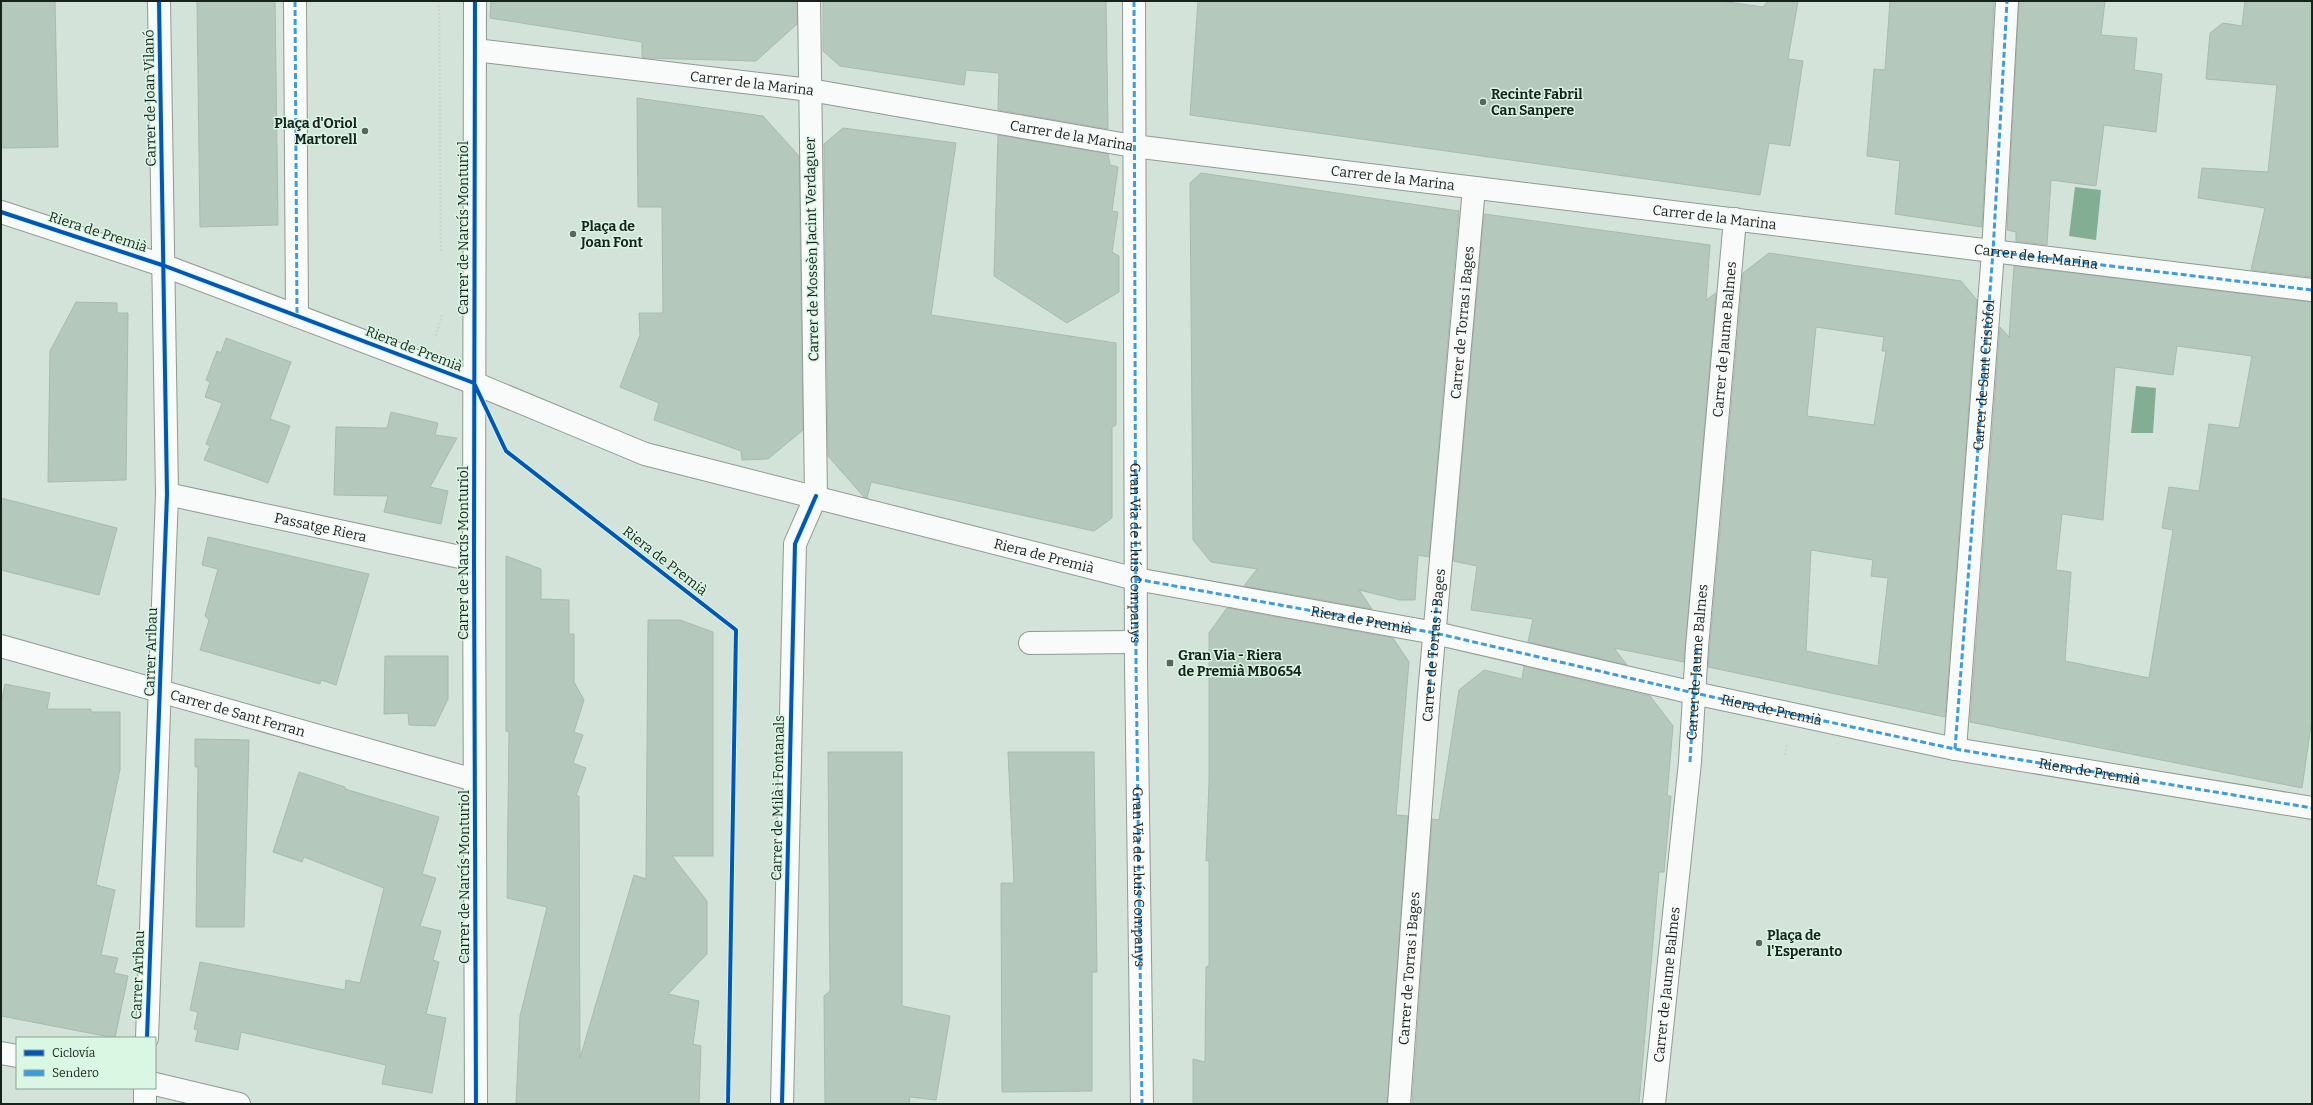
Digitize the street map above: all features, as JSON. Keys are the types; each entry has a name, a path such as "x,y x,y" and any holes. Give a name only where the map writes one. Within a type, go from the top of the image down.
{"street":[{"name":"Carrer de Joan Vilanó","path":"159,1 165,266"},
{"path":"295,1 297,316"},
{"name":"Carrer de Narcís Monturiol","path":"475,1 474,780 476,1104"},
{"name":"Carrer de Mossèn Jacint Verdaguer","path":"809,1 816,496"},
{"name":"Gran Via de Lluís Companys","path":"1134,1 1133,146 1136,642 1142,1104"},
{"name":"Carrer de Sant Cristòfol","path":"1955,749 1993,252 2007,1"},
{"name":"Carrer de la Marina","path":"475,50 810,90 1133,146 2312,290"},
{"name":"Carrer de Torras i Bages","path":"1399,1104 1435,633 1474,188"},
{"name":"Riera de Premià","path":"1,212 165,266 474,383 645,454 816,496 1136,579 1435,633 1694,693 1955,749 2312,808"},
{"name":"Carrer de Jaume Balmes","path":"1654,1104 1690,762 1694,693 1735,219"},
{"name":"Carrer Aribau","path":"147,1037 161,690 167,494 165,266"},
{"name":"Passatge Riera","path":"167,494 474,560"},
{"name":"Carrer de Milà i Fontanals","path":"782,1104 795,544 816,496"},
{"path":"1030,643 1136,642"},
{"name":"Carrer de Sant Ferran","path":"1,646 161,690 474,780"},
{"path":"1,1053 16,1056"},
{"path":"156,1084 239,1104"},
{"path":"145,1089 145,1104"}],"path":[{"path":"439,1 441,253"},
{"path":"435,340 442,316 442,308"}],"shaded area":[{"path":"2075,187 2101,190 2096,240 2069,236"},
{"path":"2136,386 2156,388 2153,433 2131,433"}],"building":[{"path":"1,1 55,1 58,147 1,148"},
{"path":"197,1 275,1 278,225 200,227"},
{"path":"491,1 797,1 797,24 756,61 646,58 642,57 642,42 490,18"},
{"path":"823,1 1106,1 1108,129 998,110 999,73 966,70 964,85 840,66 823,51"},
{"name":"Recinte Fabril Can Sanpere","path":"1198,1 1720,1 1763,7 1768,1 1798,1 1788,59 1803,61 1790,146 1769,143 1760,195 1190,115"},
{"path":"1890,1 1994,1 1982,227 1895,214 1900,161 1867,156 1874,69 1885,70"},
{"path":"2019,1 2105,1 2101,35 2137,38 2134,70 2162,74 2156,132 2104,125 2096,186 2051,180 2047,245 2016,241 2016,232 2007,230"},
{"path":"2245,1 2312,1 2312,277 2251,270 2265,208 2198,198 2202,168 2268,172 2277,85 2206,79 2210,33 2223,23 2242,26"},
{"path":"637,98 763,116 799,156 803,430 768,459 742,460 741,451 654,420 659,403 620,387 640,335 639,313 663,313 662,207 638,207"},
{"path":"843,128 956,143 931,315 1116,343 1116,425 1112,427 1112,518 1094,531 871,482 867,498 864,497 828,456 824,144"},
{"path":"998,135 1108,154 1110,165 1118,167 1112,211 1118,212 1112,252 1119,256 1119,292 1067,323 994,276"},
{"path":"1201,173 1459,211 1429,557 1418,555 1415,600 1400,600 1359,590 1372,609 1244,586 1257,569 1211,562 1193,540 1190,183"},
{"path":"1484,214 1710,245 1706,300 1716,293 1684,662 1614,648 1627,665 1528,642 1533,619 1471,610 1477,566 1453,561"},
{"path":"1769,253 1961,281 1977,300 1945,717 1708,667 1743,273","holes":["1816,327 1884,337 1882,351 1886,351 1874,425 1807,416","1811,550 1873,560 1871,576 1888,578 1878,666 1806,651"]},
{"path":"2014,266 2312,302 2312,719 2302,788 1970,722 2000,327 2009,337","holes":["2177,346 2252,356 2239,428 2209,424 2199,491 2169,487 2162,528 2173,530 2149,678 2065,661 2071,572 2056,570 2062,514 2103,520 2115,367 2173,375"]},
{"path":"76,302 117,303 117,313 128,313 126,480 48,482 50,351"},
{"path":"226,338 291,362 270,419 290,426 268,483 204,460 210,446 206,444 222,403 205,397 210,382 206,380 217,351 221,353"},
{"path":"391,412 438,423 435,435 457,438 430,487 448,491 441,524 384,512 388,496 334,495 336,427 387,428"},
{"path":"1,498 117,528 99,595 1,570"},
{"path":"208,537 369,574 336,685 321,680 320,684 200,650 209,620 205,616 218,569 202,565"},
{"path":"506,556 541,569 541,599 569,600 569,634 574,634 574,682 584,700 574,732 583,735 573,763 586,768 576,796 579,796 580,1058 634,875 646,879 648,620 680,620 713,632 713,856 672,856 707,901 707,954 668,994 699,1001 693,1044 701,1046 699,1104 516,1104 520,1016 547,907 507,898 509,732 506,731"},
{"path":"1227,608 1393,638 1409,662 1396,815 1408,816 1387,1104 1193,1104 1193,1059 1205,1062 1206,967 1209,966 1209,860 1206,861 1209,782 1209,633"},
{"path":"385,656 448,656 448,699 435,726 409,725 408,713 384,714"},
{"path":"1524,666 1650,696 1673,726 1667,796 1671,796 1664,872 1659,872 1639,1104 1412,1104 1432,819 1439,820 1459,690 1484,670 1522,679"},
{"path":"5,684 50,693 47,709 91,709 91,712 120,712 120,769 96,885 115,890 101,955 118,958 114,973 128,976 115,1037 1,1016 1,703"},
{"path":"195,739 249,740 244,927 196,927 198,767 195,767"},
{"path":"828,752 902,752 902,1006 950,1016 936,1100 910,1097 909,1104 825,1104 824,996 830,991"},
{"path":"1008,752 1094,752 1097,972 1092,972 1092,1091 1002,1092 1001,883 1014,883"},
{"path":"299,772 345,787 345,789 439,817 422,874 436,878 420,926 441,931 433,960 439,962 426,1014 446,1018 432,1093 382,1084 386,1065 241,1032 238,1050 195,1041 198,1030 194,1029 198,1012 190,1010 200,962 345,990 346,980 360,983 384,888 304,857 302,862 273,852"}],"marked path":[{"path":"295,1 297,316"},
{"path":"1134,1 1136,664 1142,1104"},
{"path":"1955,749 1993,252 2007,1"},
{"path":"1993,252 2312,290"},
{"path":"1136,579 1435,633 1694,693 1955,749 2312,808"},
{"path":"1429,694 1437,600"},
{"path":"1690,762 1697,647"}],"cycle path":[{"path":"147,1037 167,494 159,1"},
{"path":"475,1 474,560 476,1104"},
{"path":"1,212 165,266 474,383 506,451 736,630 728,1104"},
{"path":"782,1104 795,544 816,496"}],"place":[{"name":"Recinte Fabril Can Sanpere","path":"1483,102"},
{"name":"Plaça d'Oriol Martorell","path":"365,131"},
{"name":"Plaça de Joan Font","path":"573,234"},
{"name":"Gran Via - Riera de Premià MB0654","path":"1170,663"},
{"name":"Plaça de l'Esperanto","path":"1759,943"}]}
